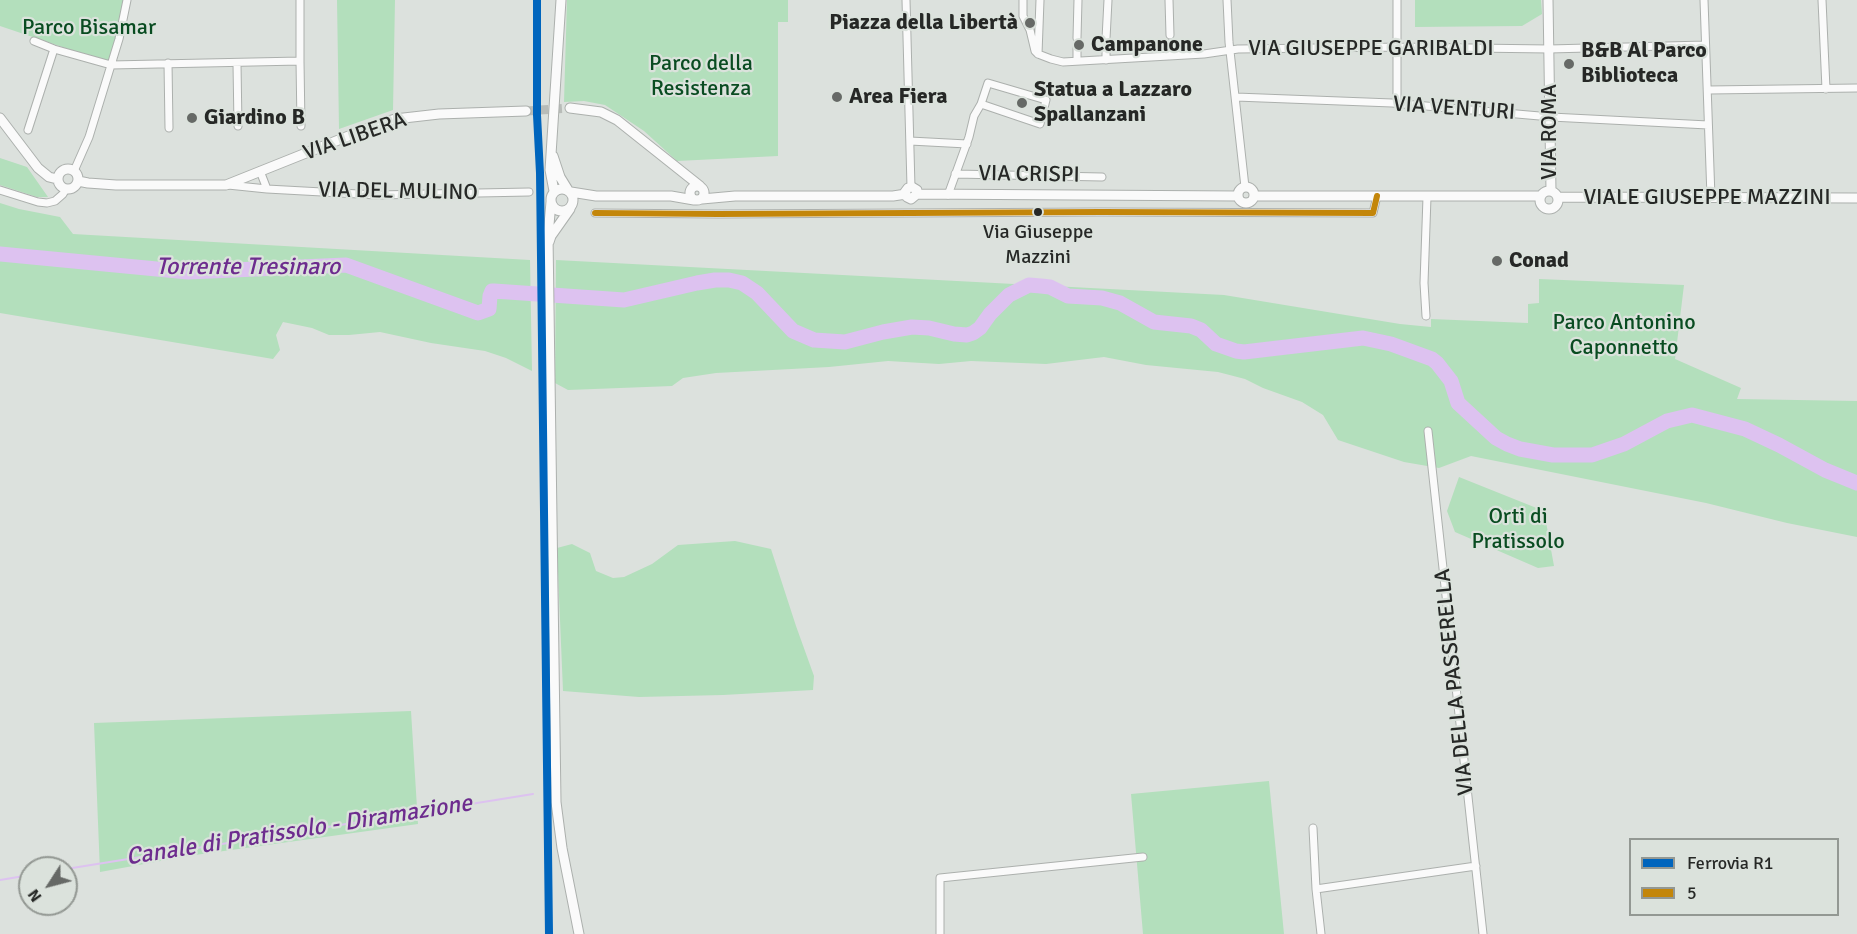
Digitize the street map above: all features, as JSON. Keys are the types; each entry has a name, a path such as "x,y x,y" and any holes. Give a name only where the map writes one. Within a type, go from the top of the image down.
{"street":[{"path":"74,171 89,137 111,65 127,0"},
{"path":"300,0 302,126"},
{"path":"561,0 550,170 554,191 551,197 548,226 556,802 562,848 579,934"},
{"path":"906,0 911,192"},
{"path":"1023,0 1023,16 1038,54"},
{"path":"1038,54 1040,0"},
{"path":"1077,38 1078,0"},
{"path":"1106,39 1108,0"},
{"path":"1169,0 1171,56"},
{"path":"1227,0 1245,187"},
{"path":"1397,0 1397,104"},
{"name":"VIA ROMA","path":"1548,0 1554,194"},
{"path":"1704,0 1709,90 1711,197"},
{"path":"1822,0 1826,89"},
{"path":"34,41 111,65 300,61"},
{"name":"VIA GIUSEPPE GARIBALDI","path":"1038,54 1056,61 1077,61 1204,54 1230,49 1396,47 1550,49 1705,45"},
{"path":"1077,48 1077,61"},
{"path":"28,130 54,49"},
{"path":"1106,49 1106,60"},
{"path":"168,63 169,128"},
{"path":"237,63 238,126"},
{"path":"948,195 967,144 974,116 988,83 1046,100 1040,124 981,104"},
{"path":"1709,90 1857,88"},
{"name":"VIA VENTURI","path":"1236,98 1397,104 1551,117 1708,125"},
{"path":"570,108 601,112 617,120 681,171 697,193"},
{"name":"VIA LIBERA","path":"226,185 395,119 439,114 526,111"},
{"path":"0,118 38,168 49,177 57,179"},
{"path":"910,141 967,144"},
{"path":"549,247 551,236 574,199 560,177 551,147"},
{"path":"64,169 74,171 78,176 78,181 72,188 61,187 57,179 59,173 64,169"},
{"path":"260,171 267,189"},
{"name":"VIA CRISPI","path":"955,174 1102,177"},
{"name":"VIA DEL MULINO","path":"78,181 116,185 226,185 377,195 529,192"},
{"path":"1245,187 1252,189 1254,196 1246,203 1238,196 1240,189 1245,187"},
{"path":"0,190 18,197 46,203 55,201 66,189"},
{"path":"554,191 561,189 596,196 671,196 697,193 735,196 893,196 911,192 948,195 1238,196"},
{"name":"VIALE GIUSEPPE MAZZINI","path":"1254,196 1541,196 1545,192 1554,194 1857,198"},
{"name":"VIALE GIUSEPPE MAZZINI","path":"1541,196 1542,204 1548,208 1555,206 1558,202 1554,194"},
{"path":"551,202 559,211 596,196"},
{"path":"595,213 1373,213 1377,196"},
{"path":"1426,316 1424,283 1427,196"},
{"name":"VIA DELLA PASSERELLA","path":"1428,431 1483,934"},
{"path":"1313,828 1321,934"},
{"path":"940,934 940,878 1143,857"},
{"path":"1316,889 1476,866"}],"green space":[{"name":"Parco Bisamar","path":"0,0 124,0 110,63 0,26"},
{"path":"337,0 395,0 393,110 339,129"},
{"name":"Parco della Resistenza","path":"567,0 788,0 788,22 778,22 778,156 677,161 644,131 605,105 584,101 564,102"},
{"path":"1415,0 1541,0 1542,14 1522,26 1415,27"},
{"path":"0,158 27,167 48,197 37,197 0,185"},
{"path":"0,203 60,217 73,234 530,260 532,371 485,351 380,332 329,335 312,328 283,322 276,335 280,350 273,359 0,313"},
{"name":"Parco Antonino Caponnetto","path":"556,260 1224,295 1431,327 1431,319 1528,323 1528,304 1539,303 1539,279 1684,285 1675,359 1741,388 1737,399 1857,401 1857,537 1706,503 1471,456 1439,468 1404,462 1338,440 1323,415 1302,402 1245,379 1218,372 1146,365 1104,357 1046,364 971,361 939,364 888,361 829,367 716,373 683,378 672,386 568,390 555,383"},
{"name":"Orti di Pratissolo","path":"1459,477 1544,511 1554,566 1538,568 1455,532 1447,511"},
{"path":"735,541 771,549 814,676 813,690 639,697 563,691 557,548 572,544 590,553 596,571 613,578 624,577 652,564 678,545"},
{"path":"411,711 418,824 188,856 100,872 94,723"},
{"path":"1269,781 1284,934 1143,934 1131,794"}],"waterway":[{"name":"Torrente Tresinaro","path":"0,254 188,272 346,265 478,313 489,309 492,291 624,300 697,283 729,280 742,283 757,293 793,331 814,340 845,342 912,327 967,335 980,328 1009,295 1029,285 1050,287 1068,296 1102,298 1120,303 1154,322 1191,326 1201,330 1216,344 1236,351 1244,352 1363,338 1391,344 1437,363 1451,381 1458,403 1496,438 1520,449 1553,455 1592,455 1624,444 1667,421 1692,415 1745,429 1825,470 1857,483"},
{"name":"Canale di Pratissolo - Diramazione","path":"78,867 533,794"},
{"name":"Canale di Pratissolo - Diramazione","path":"0,880 18,877"}],"tunnel":[{"path":"526,111 570,108"}],"rail line":[{"name":"R1","path":"537,0 549,934"}],"transit line":[{"name":"5","path":"595,213 1373,213 1377,196"}],"place":[{"name":"Piazza della Libertà","path":"1030,23"},
{"name":"Campanone","path":"1079,45"},
{"name":"B&B Al Parco Biblioteca","path":"1569,64"},
{"name":"Area Fiera","path":"837,97"},
{"name":"Statua a Lazzaro Spallanzani","path":"1022,103"},
{"name":"Giardino B","path":"192,118"},
{"name":"Via Giuseppe Mazzini","path":"1038,212"},
{"name":"Conad","path":"1497,261"}]}
